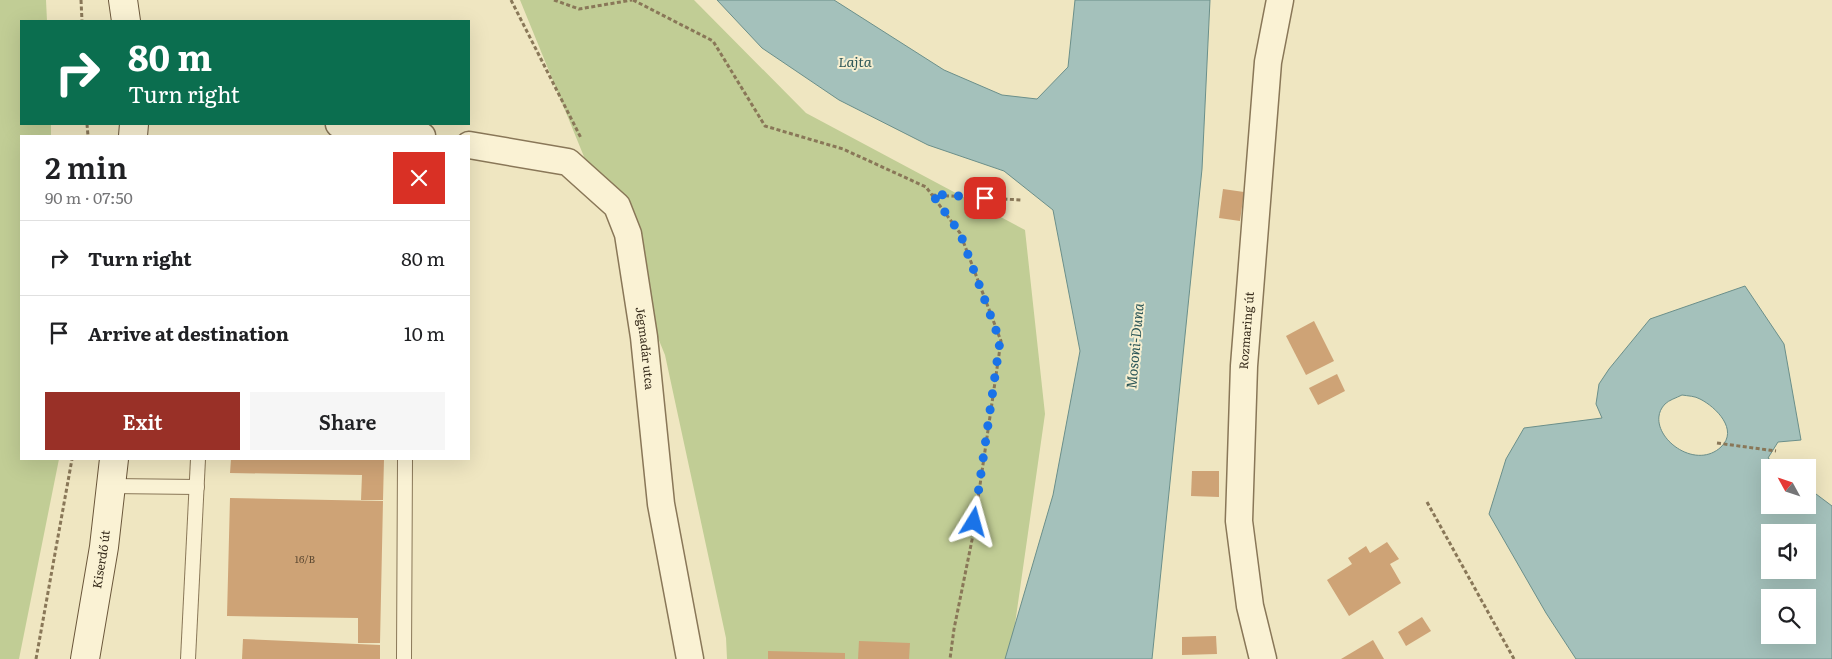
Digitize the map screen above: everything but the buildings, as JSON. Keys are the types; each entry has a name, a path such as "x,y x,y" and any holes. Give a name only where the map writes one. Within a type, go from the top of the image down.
{"street":[{"path":"123,0 126,20"},
{"name":"Rozmaring út","path":"1263,659 1250,606 1239,511 1244,366 1268,62 1280,0"},
{"path":"346,125 412,135"},
{"name":"Jégmadár utca","path":"470,145 568,162 617,206 628,234 644,337 661,504 690,659"},
{"name":"Kiserdő út","path":"85,659 104,547 114,460"}],"lane":[{"path":"188,659 198,460"},
{"path":"404,659 405,460"},
{"path":"111,486 197,487"}],"path":[{"path":"81,0 82,20"},
{"path":"511,0 586,146"},
{"path":"554,0 578,9 633,0 713,41 765,126 843,149 926,188 960,233 1000,341 972,540 954,629 950,659"},
{"path":"932,194 1021,200"},
{"path":"1717,442 1776,451"},
{"path":"36,659 72,460"},
{"path":"1427,502 1514,659"}],"green space":[{"path":"0,0 46,0 47,20 20,20 20,125 51,125 51,135 20,135 20,460 59,460 19,659 0,659"},
{"path":"520,0 694,0 806,113 1025,230 1045,414 1010,659 727,659 726,638 665,355"}],"water":[{"path":"717,0 834,0 944,70 1002,95 1037,99 1068,67 1075,0 1210,0 1202,169 1152,659 1005,659 1053,495 1080,351 1053,210 1004,171 928,145 839,100 762,48"},
{"path":"1745,286 1784,344 1801,440 1778,442 1768,458 1769,459 1761,459 1761,514 1816,514 1816,494 1832,506 1832,659 1576,659 1546,613 1489,514 1506,459 1524,428 1602,418 1596,404 1599,384 1650,319","holes":["1682,395 1696,397 1713,407 1723,420 1728,433 1721,447 1709,454 1697,455 1684,452 1673,445 1665,436 1660,425 1659,414 1665,404"]}],"route":[{"path":"974,522 1000,341 960,233 932,194 985,198"}],"water label":[{"name":"Lajta","path":"855,62"},
{"name":"Mosoni-Duna","path":"1135,346"}]}
